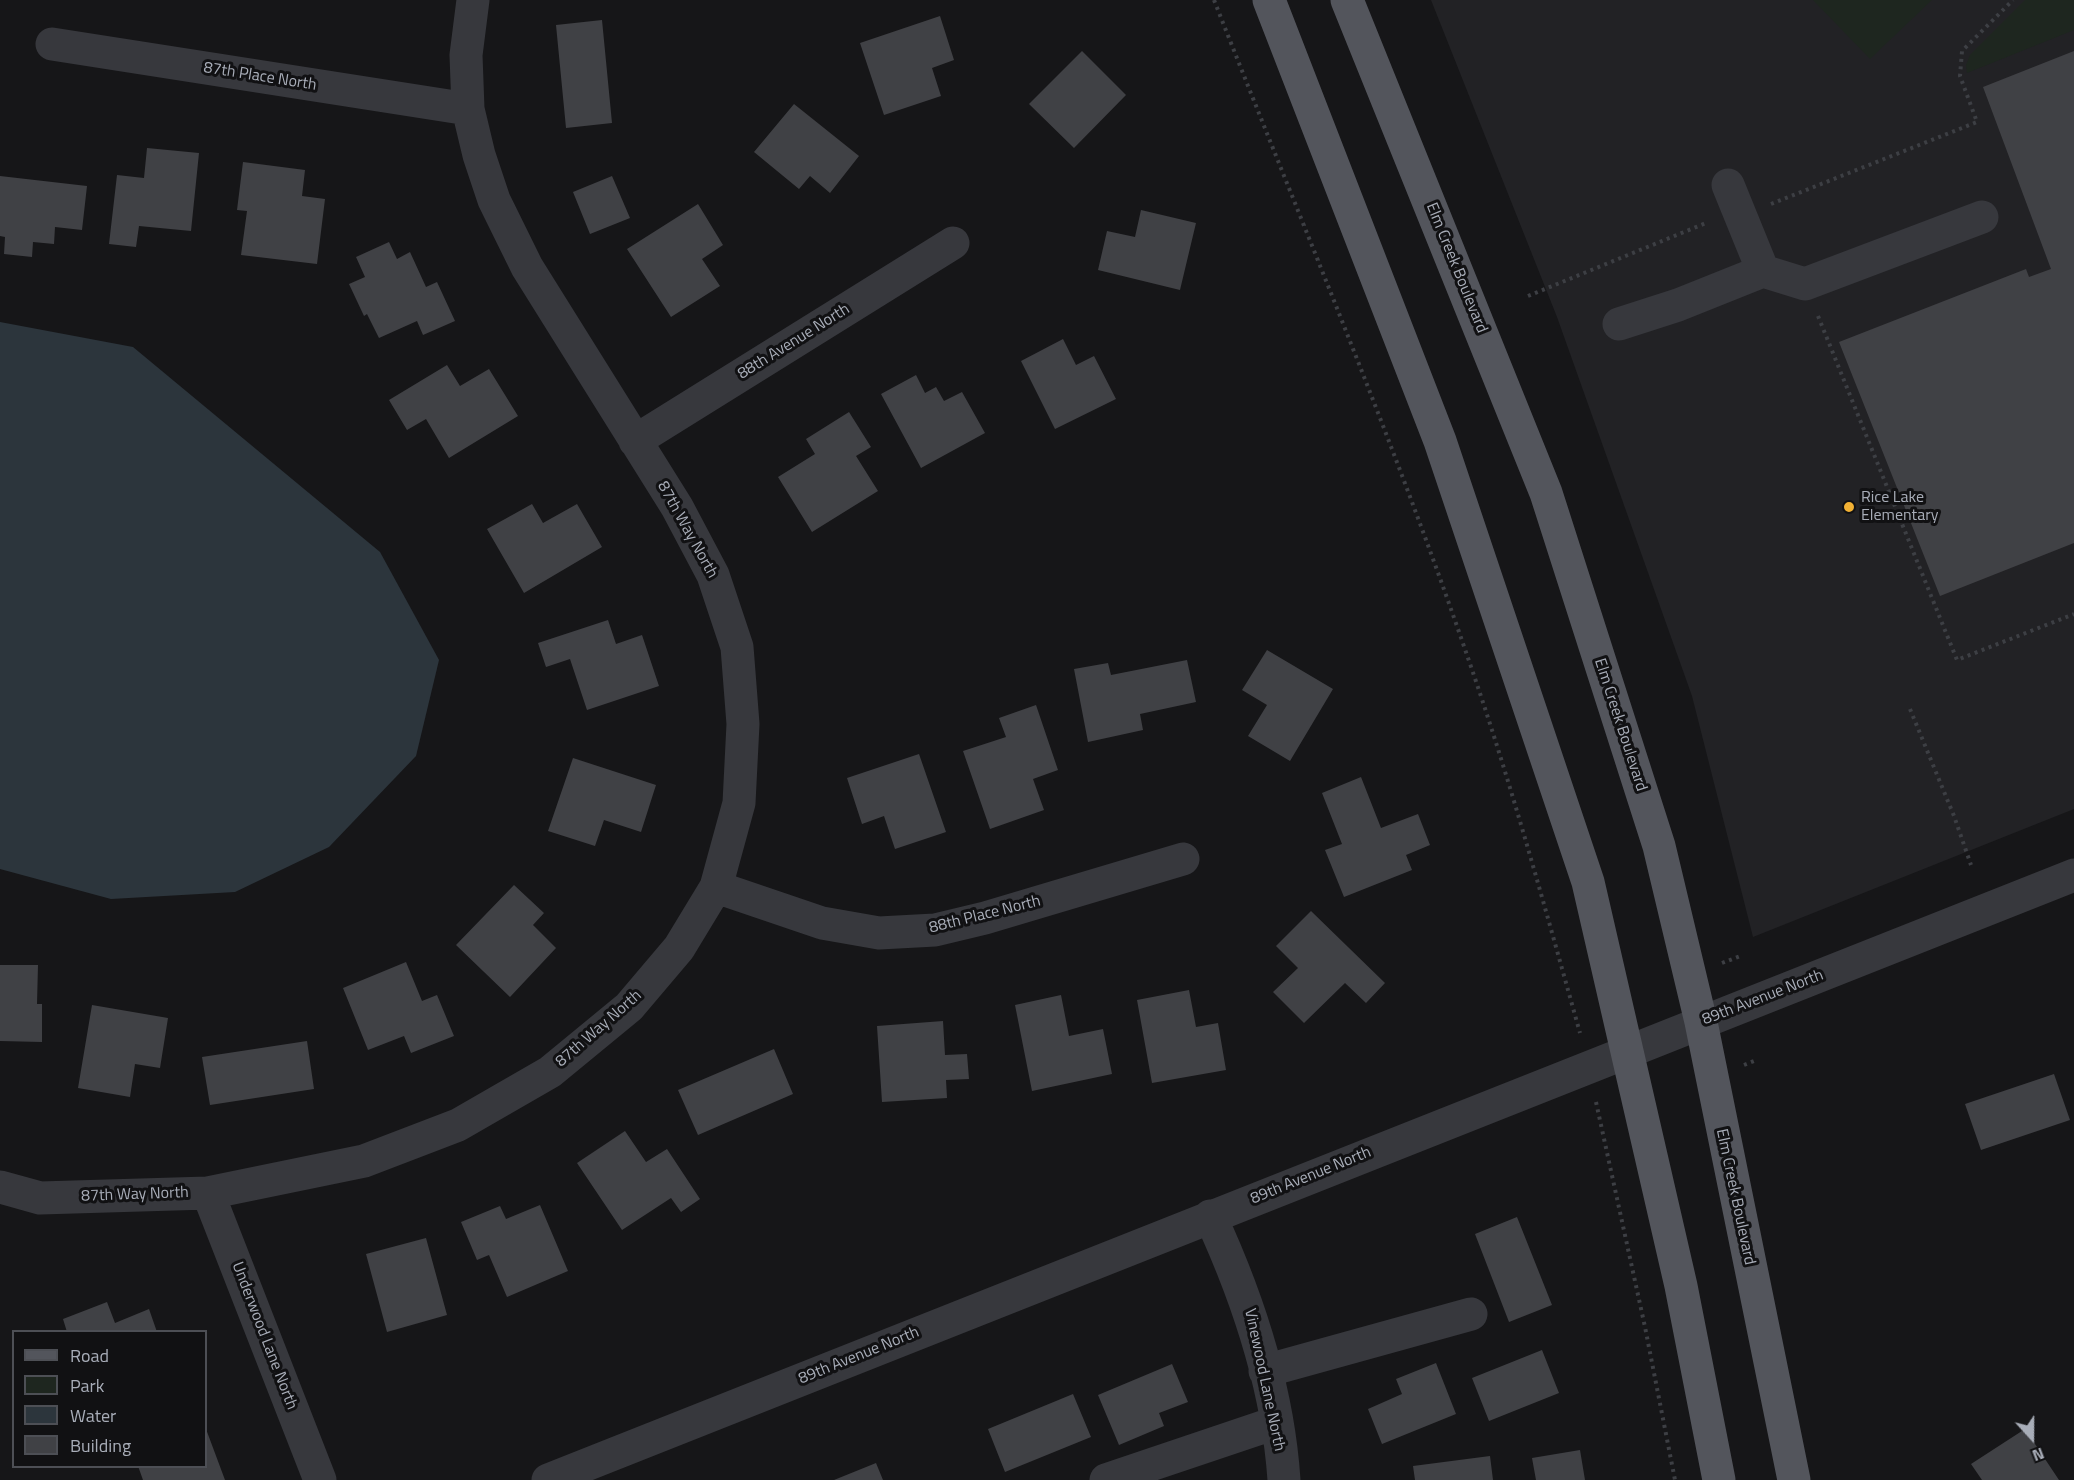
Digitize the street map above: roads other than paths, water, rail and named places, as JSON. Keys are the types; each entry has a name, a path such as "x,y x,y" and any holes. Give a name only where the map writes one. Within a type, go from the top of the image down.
{"main road":[{"path":"1269,0 1444,453 1588,882 1681,1286 1719,1480"},
{"name":"Elm Creek Boulevard","path":"1347,0 1546,493 1659,846 1701,1022 1794,1480"}],"street":[{"name":"87th Way North","path":"0,1187 40,1198 208,1193 364,1161 458,1125 550,1072 629,1007 679,948 716,887 739,803 743,724 737,647 713,575 677,507 527,267 494,200 468,110 466,55 473,0"},
{"name":"87th Place North","path":"52,44 468,110"},
{"path":"1734,200 1763,271"},
{"path":"1618,324 1678,305 1763,271 1805,284 1982,217"},
{"name":"88th Avenue North","path":"635,441 954,243"},
{"name":"88th Place North","path":"716,887 822,923 879,933 935,930 985,918 1183,859"},
{"name":"89th Avenue North","path":"548,1480 2074,875"},
{"name":"Underwood Lane North","path":"208,1193 320,1480"},
{"name":"Vinewood Lane North","path":"1210,1216 1230,1258 1254,1322 1284,1480"},
{"path":"1265,1371 1471,1314"},
{"path":"1106,1480 1275,1423"}],"water":[{"path":"0,322 133,347 380,552 439,660 416,756 329,847 235,892 111,899 0,869"}],"place":[{"name":"Rice Lake Elementary","path":"1849,507"}]}
